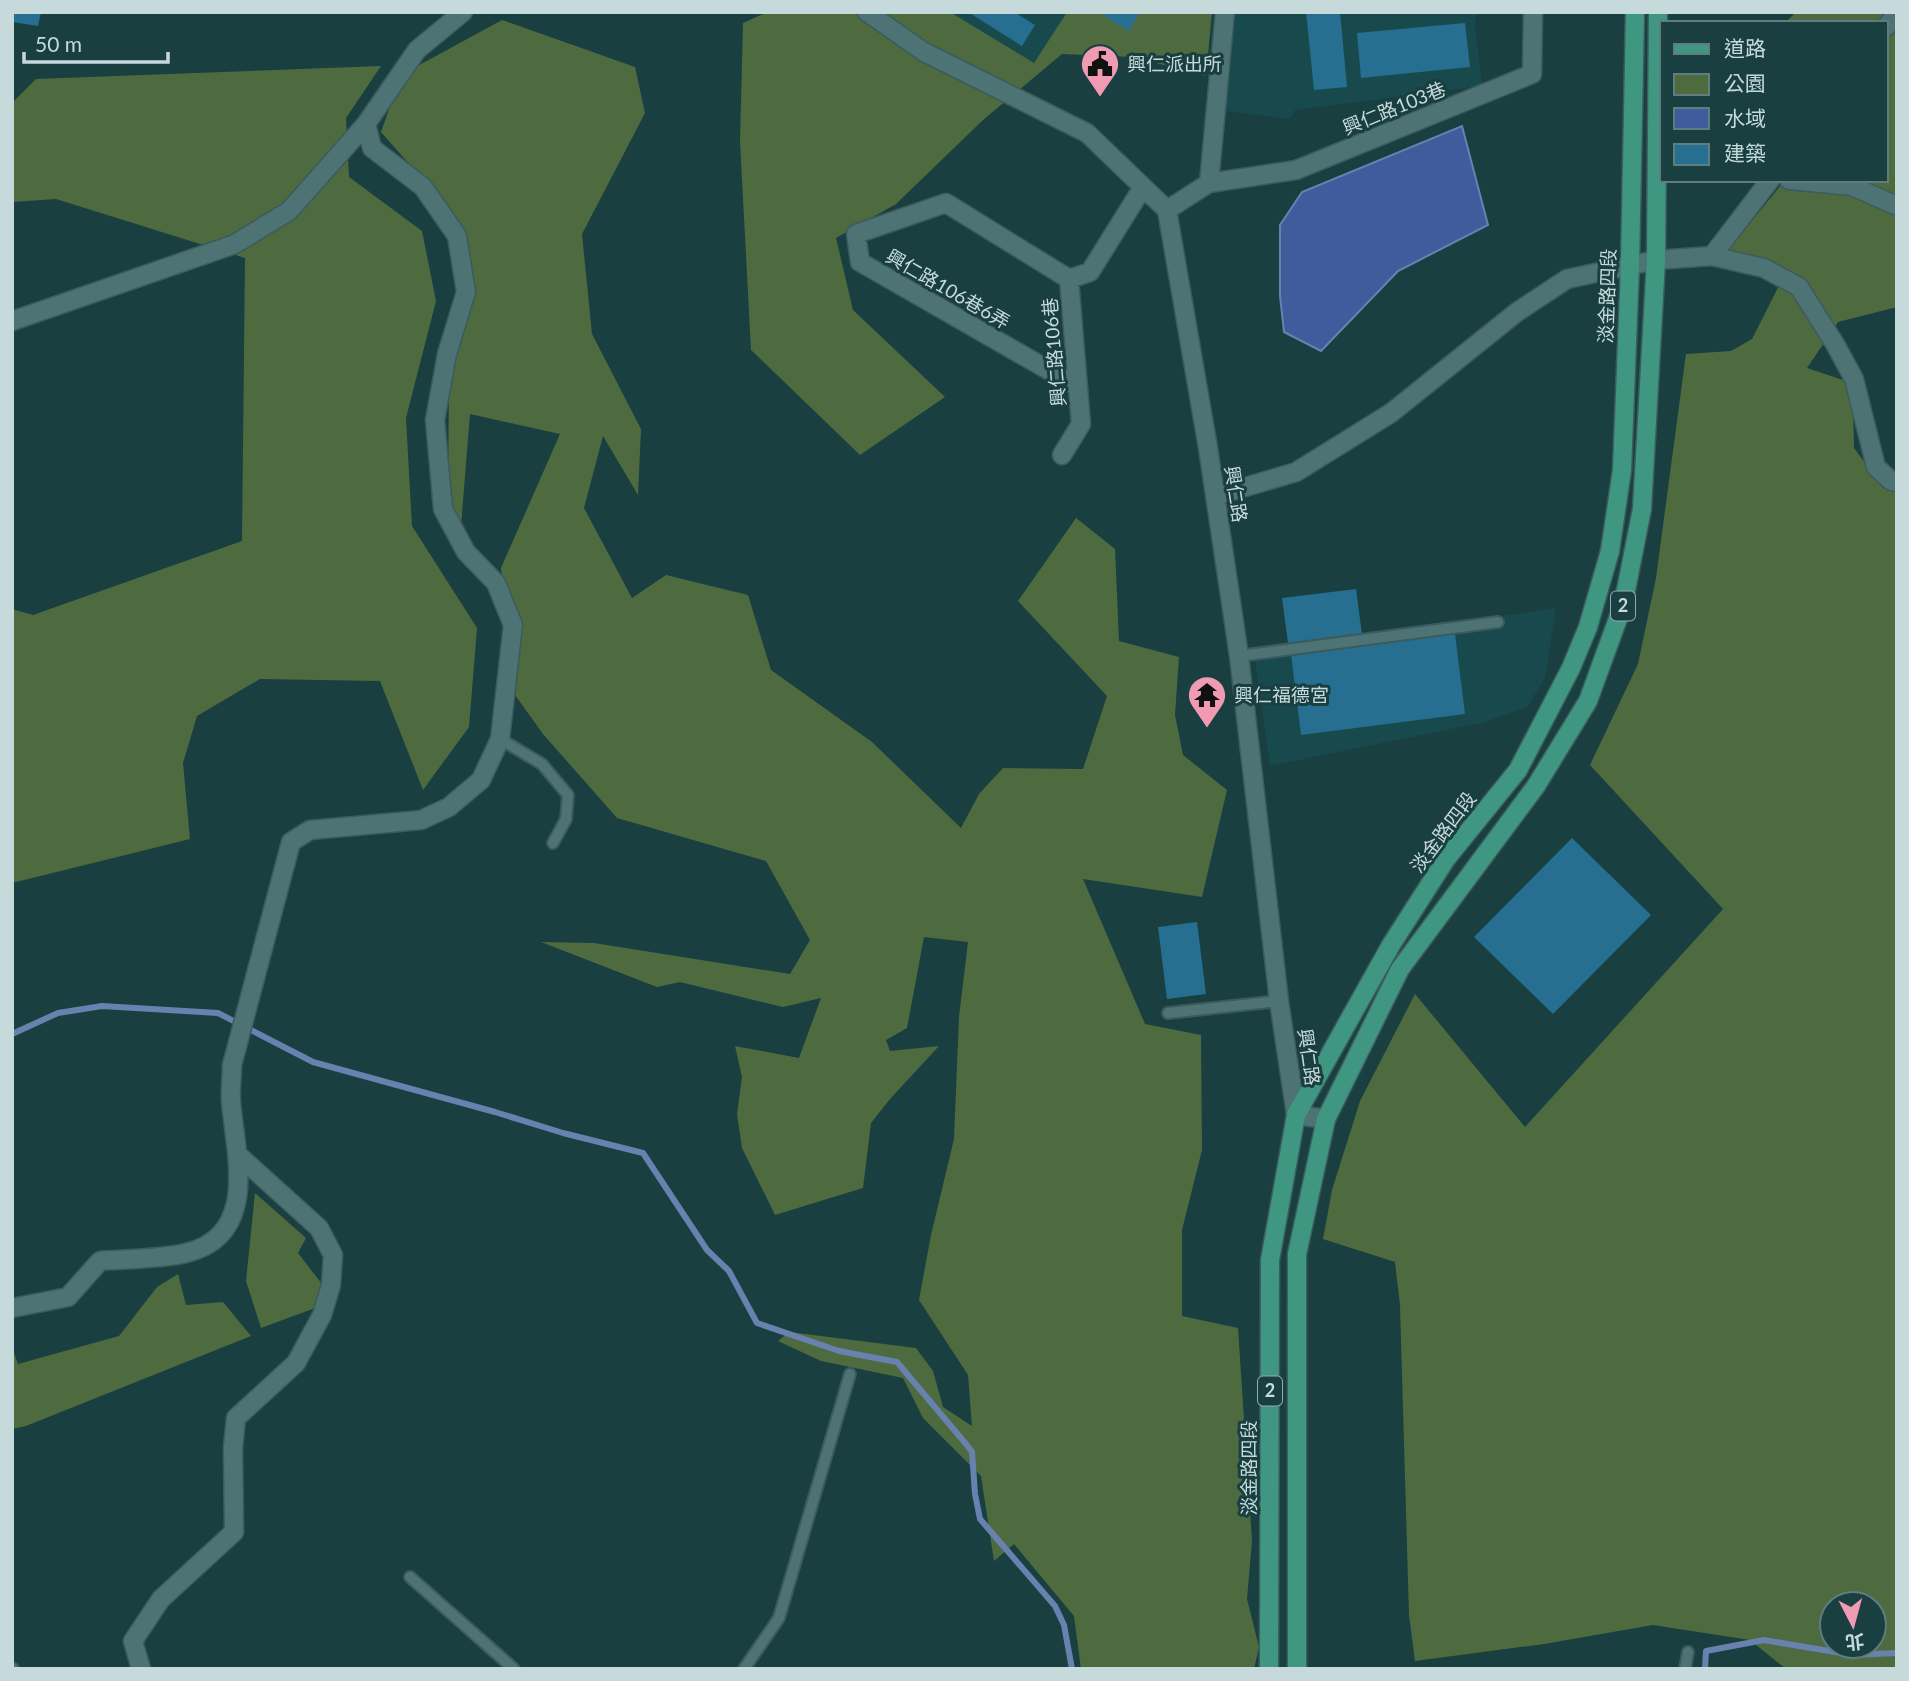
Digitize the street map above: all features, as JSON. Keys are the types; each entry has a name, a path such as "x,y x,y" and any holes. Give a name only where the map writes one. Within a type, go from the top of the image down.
{"main road":[{"name":"淡金路四段","path":"1269,1669 1270,1260 1296,1115 1391,945 1439,870 1518,770 1571,668 1588,627 1610,551 1622,470 1630,266 1635,12"},
{"name":"2","path":"1297,1669 1297,1254 1326,1119 1400,970 1536,786 1588,701 1623,605 1642,509 1656,260 1658,12"}],"street":[{"path":"12,321 235,244 289,211 366,124 416,50 463,12"},
{"path":"867,12 924,52 1087,133 1167,211 1209,183 1225,12"},
{"name":"興仁路103巷","path":"1209,183 1296,170 1532,74 1533,12"},
{"path":"12,1308 68,1297 100,1261 186,1254 216,1241 236,1209 240,1171 230,1099 232,1065 291,842 310,830 421,820 449,807 481,780 500,738 513,625 496,583 466,552 443,509 435,419 447,354 466,292 457,236 423,187 372,149 366,124"},
{"path":"1712,256 1768,182"},
{"path":"1810,182 1852,186 1897,206"},
{"name":"興仁路106巷","path":"1062,455 1081,424 1069,279 1090,272 1143,187"},
{"name":"興仁路106巷6弄","path":"1069,279 946,203 856,234 859,262 1078,387"},
{"name":"興仁路","path":"1167,211 1239,656 1279,1001 1296,1115"},
{"path":"1215,496 1296,472 1391,413 1517,312 1567,279 1656,260 1712,256 1764,268 1799,287 1854,379 1876,467 1891,481 1897,482"},
{"path":"1296,1115 1326,1119"},
{"path":"141,1669 133,1642 161,1599 233,1532 233,1448 236,1418 296,1363 322,1315 331,1284 333,1255 319,1228 237,1154"}],"lane":[{"path":"1239,656 1498,622"},
{"path":"500,738 542,764 568,795 566,819 553,843"},
{"path":"1168,1013 1279,1001"},
{"path":"744,1669 779,1618 850,1374"},
{"path":"410,1577 514,1669"},
{"path":"1685,1669 1688,1652"}],"shaded area":[{"path":"950,12 1067,12 1034,63"},
{"path":"1236,12 1477,12 1475,23 1482,86 1295,110 1290,119 1225,111"},
{"path":"1556,608 1545,678 1527,707 1485,722 1270,766 1254,653"}],"green space":[{"path":"767,12 950,12 1034,63 1067,12 1212,12 1206,76 1133,57 1062,54 983,120 896,204 836,238 853,310 945,397 860,455 751,350 740,141 743,23"},
{"path":"1796,12 1897,12 1897,307 1838,322 1807,368 1846,381 1853,408 1854,448 1877,479 1897,486 1897,1669 1786,1669 1750,1640 1653,1625 1544,1644 1415,1661 1409,1615 1400,1305 1395,1262 1323,1239 1332,1190 1360,1101 1415,994 1525,1127 1723,909 1590,765 1638,664 1656,578 1686,354 1731,351 1752,339 1785,274 1728,250 1783,182 1888,182 1888,21 1787,21"},
{"path":"502,20 635,67 645,113 582,234 592,334 641,429 638,495 603,436 584,508 632,598 666,575 748,595 771,670 872,742 961,828 979,794 1003,768 1083,769 1107,696 1018,601 1076,518 1115,549 1119,641 1179,657 1175,715 1183,755 1227,790 1202,897 1083,879 1145,1024 1201,1035 1202,1150 1182,1230 1182,1316 1238,1328 1252,1541 1247,1599 1259,1647 1254,1669 1081,1669 1074,1616 1014,1544 994,1561 981,1476 923,1418 903,1378 821,1361 778,1341 789,1332 916,1348 933,1371 943,1407 972,1426 968,1375 919,1300 954,1139 959,1017 968,942 924,937 907,1028 886,1040 890,1051 939,1046 871,1123 863,1188 775,1215 742,1148 737,1114 742,1077 735,1046 799,1058 821,998 783,1007 680,982 657,987 541,942 594,943 790,974 810,940 766,861 617,818 543,734 515,695 501,568 560,434 470,414 461,526 448,506 449,371 476,294 454,215 381,132 401,75"},
{"path":"381,66 346,118 349,177 422,231 436,301 406,418 412,526 477,628 469,727 423,790 380,681 260,679 197,716 183,763 190,839 12,883 12,609 33,615 242,541 245,258 56,199 12,202 12,103 36,79"},
{"path":"255,1193 306,1238 298,1253 322,1284 315,1308 261,1328 246,1281"},
{"path":"178,1274 186,1305 223,1302 251,1336 26,1426 12,1429 12,1347 18,1364 119,1336 157,1287"}],"water":[{"path":"1462,126 1488,225 1398,271 1321,351 1284,332 1280,296 1280,225 1302,192"}],"building":[{"path":"12,12 41,12 38,26 12,22"},
{"path":"968,12 1014,12 1035,25 1022,46"},
{"path":"1098,12 1140,12 1129,31"},
{"path":"1306,12 1340,12 1347,87 1314,90"},
{"path":"1465,23 1470,67 1361,78 1357,33"},
{"path":"1356,589 1362,634 1288,643 1282,598"},
{"path":"1455,634 1465,714 1301,735 1291,654"},
{"path":"1572,838 1651,915 1553,1014 1474,937"},
{"path":"1197,922 1206,994 1167,999 1158,927"}],"waterway":[{"path":"12,1034 58,1013 102,1006 218,1013 313,1062 643,1153 707,1250 729,1271 757,1323 839,1351 897,1362 966,1444 972,1452 980,1519 1055,1606 1064,1625 1072,1669"},
{"path":"1705,1669 1706,1651 1764,1640 1853,1655 1897,1653"}],"place":[{"name":"興仁派出所","path":"1100,98"},
{"name":"興仁福德宮","path":"1207,729"}]}
